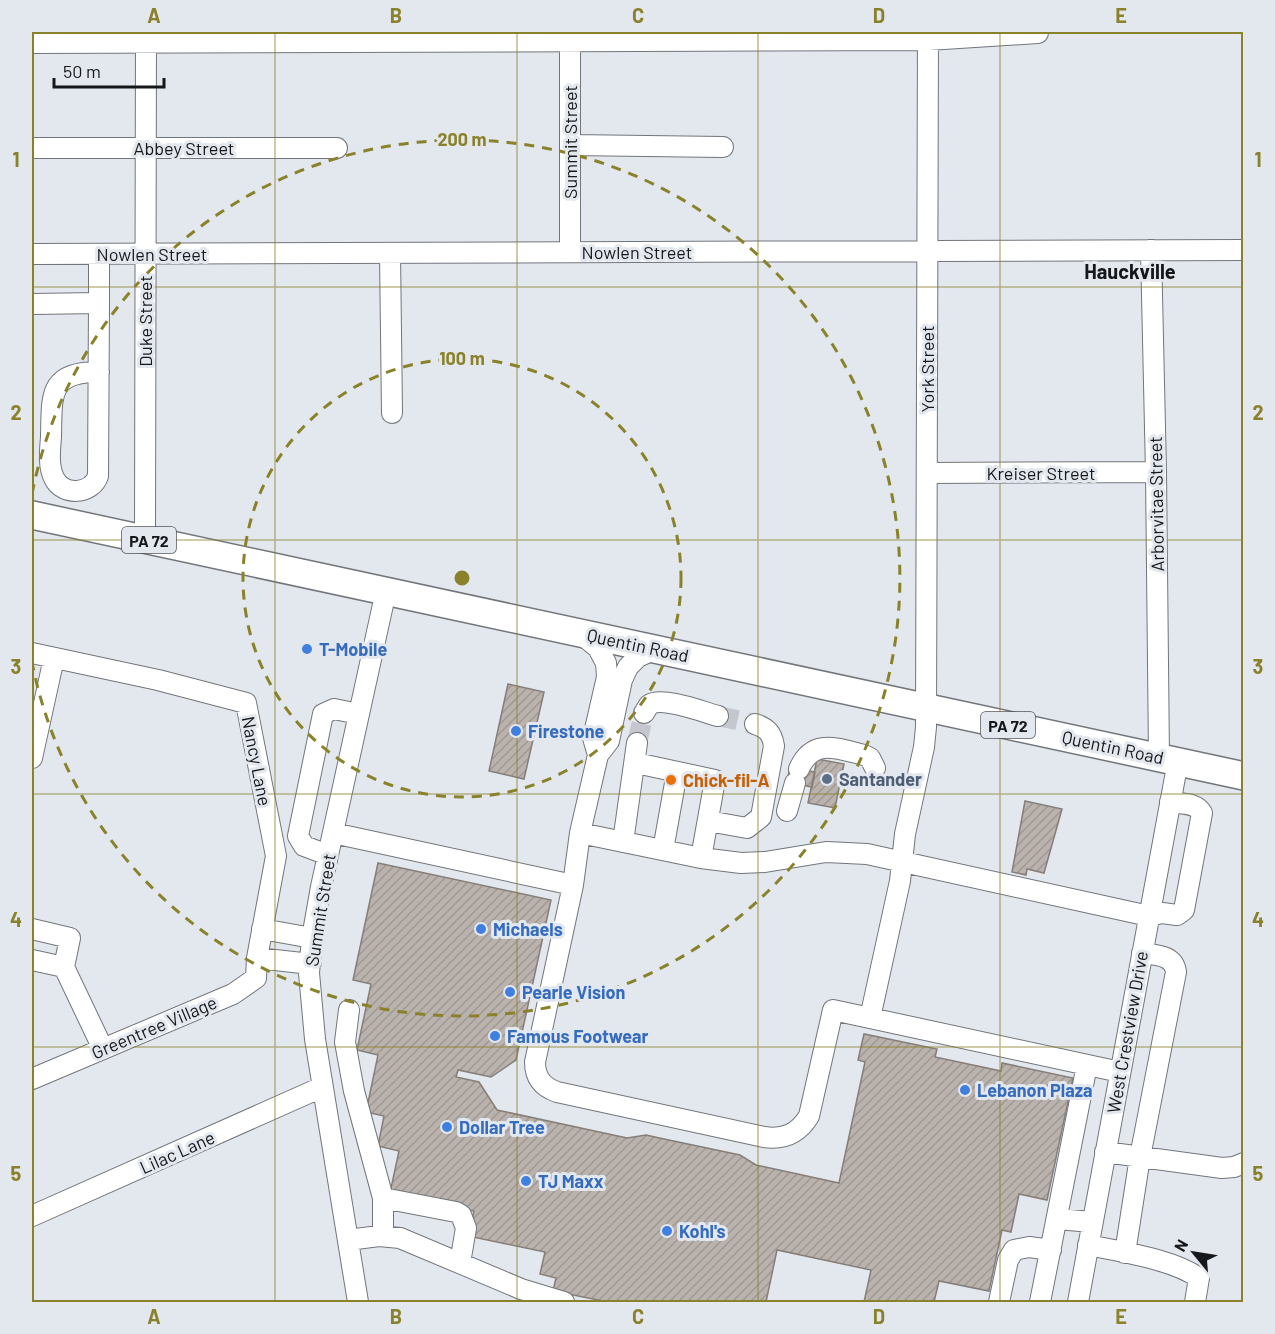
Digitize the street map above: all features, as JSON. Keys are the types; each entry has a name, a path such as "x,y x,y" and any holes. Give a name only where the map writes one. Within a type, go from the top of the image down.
{"highway":[{"name":"Quentin Road","path":"32,514 1244,776"}],"street":[{"path":"32,43 146,37 928,36 1038,33"},
{"name":"Summit Street","path":"570,36 570,252"},
{"name":"York Street","path":"870,1018 900,881 905,834 924,747 928,36"},
{"name":"Duke Street","path":"145,539 146,37"},
{"path":"570,145 723,147"},
{"name":"Abbey Street","path":"32,148 337,148"},
{"name":"Arborvitae Street","path":"1151,250 1156,472 1168,759"},
{"name":"Nowlen Street","path":"32,254 1244,250"},
{"path":"390,253 392,413"},
{"path":"99,254 99,372 98,476 90,488 71,490 59,484 54,478 50,465 51,398 61,381 70,375 80,372 99,372"},
{"path":"32,304 99,303"},
{"name":"Kreiser Street","path":"927,473 1156,472"},
{"name":"Summit Street","path":"358,1302 321,1081 310,994 311,962 312,938 328,855 386,591"},
{"path":"577,632 598,648 606,663 606,677 593,738 598,755"},
{"path":"656,649 638,657 628,668 622,680 609,741 598,755 580,833 573,885 535,1062 539,1080 550,1089 780,1138 795,1132 809,1116 833,1010 1120,1072"},
{"name":"Nancy Lane","path":"32,653 158,680 246,703 276,856 262,929"},
{"path":"32,758 54,658"},
{"path":"644,713 648,705 657,702 674,703 718,716"},
{"path":"328,855 304,846 298,836 323,714 334,709 359,714"},
{"path":"708,821 747,828 761,818 774,746 773,736 764,727 754,724"},
{"path":"623,842 636,763 637,743"},
{"path":"787,811 797,776 807,756 822,747 864,755 870,758 875,768"},
{"name":"West Crestview Drive","path":"1078,1302 1170,802 1168,759"},
{"path":"636,763 715,780 701,858"},
{"path":"663,850 677,772"},
{"path":"580,833 728,862 753,863 811,853 841,851 902,861 1149,916 1162,913 1177,915 1184,910 1202,816 1200,808 1170,802"},
{"path":"333,833 573,885"},
{"path":"32,929 70,938 64,967 103,1049"},
{"path":"262,929 312,938"},
{"name":"Greentree Village","path":"32,1079 233,994 256,978 262,929"},
{"path":"1125,1253 1140,1157 1176,972 1171,960 1142,952"},
{"path":"257,958 311,962"},
{"path":"32,960 64,967"},
{"path":"349,1010 345,1042 383,1198 383,1236"},
{"path":"1040,1302 1087,1065"},
{"name":"Lilac Lane","path":"32,1216 350,1068"},
{"path":"1106,1152 1222,1168 1244,1163"},
{"path":"383,1198 456,1212 461,1215 465,1228 460,1263"},
{"path":"1057,1219 1092,1222"},
{"path":"348,1240 383,1236 410,1241 539,1296 564,1302"},
{"path":"1088,1245 1170,1264 1192,1273 1199,1278 1195,1302"},
{"path":"999,1302 1008,1260 1014,1250 1029,1247 1051,1250"}],"building":[{"name":"Firestone","path":"508,684 544,692 524,779 489,771"},
{"name":"Santander","path":"817,759 844,764 835,808 808,803"},
{"path":"790,767 815,772 812,787 787,782"},
{"path":"1025,801 1062,809 1044,873 1027,869 1026,875 1012,872"},
{"name":"Lebanon Plaza","path":"378,863 551,900 516,1060 491,1077 458,1070 456,1077 479,1082 497,1110 627,1138 646,1135 740,1155 756,1165 839,1183 865,1062 858,1060 864,1034 937,1049 935,1057 1001,1071 1002,1063 1073,1078 1047,1200 1019,1194 1011,1232 1002,1230 989,1291 939,1281 934,1302 864,1302 871,1270 777,1250 766,1302 608,1302 553,1291 556,1278 540,1274 545,1252 468,1236 474,1211 390,1193 399,1151 378,1146 384,1116 366,1112 378,1055 357,1050 371,984 353,980"}],"tunnel":[{"path":"637,743 644,713"},
{"path":"718,716 755,724"}],"place":[{"name":"T-Mobile","path":"307,649"},
{"name":"Firestone","path":"516,731"},
{"name":"Santander","path":"827,779"},
{"name":"Chick-fil-A","path":"671,780"},
{"name":"Michaels","path":"481,929"},
{"name":"Pearle Vision","path":"510,992"},
{"name":"Famous Footwear","path":"495,1036"},
{"name":"Lebanon Plaza","path":"965,1090"},
{"name":"Dollar Tree","path":"447,1127"},
{"name":"TJ Maxx","path":"526,1181"},
{"name":"Kohl's","path":"667,1231"}],"district":[{"name":"Hauckville","path":"1130,271"}]}
